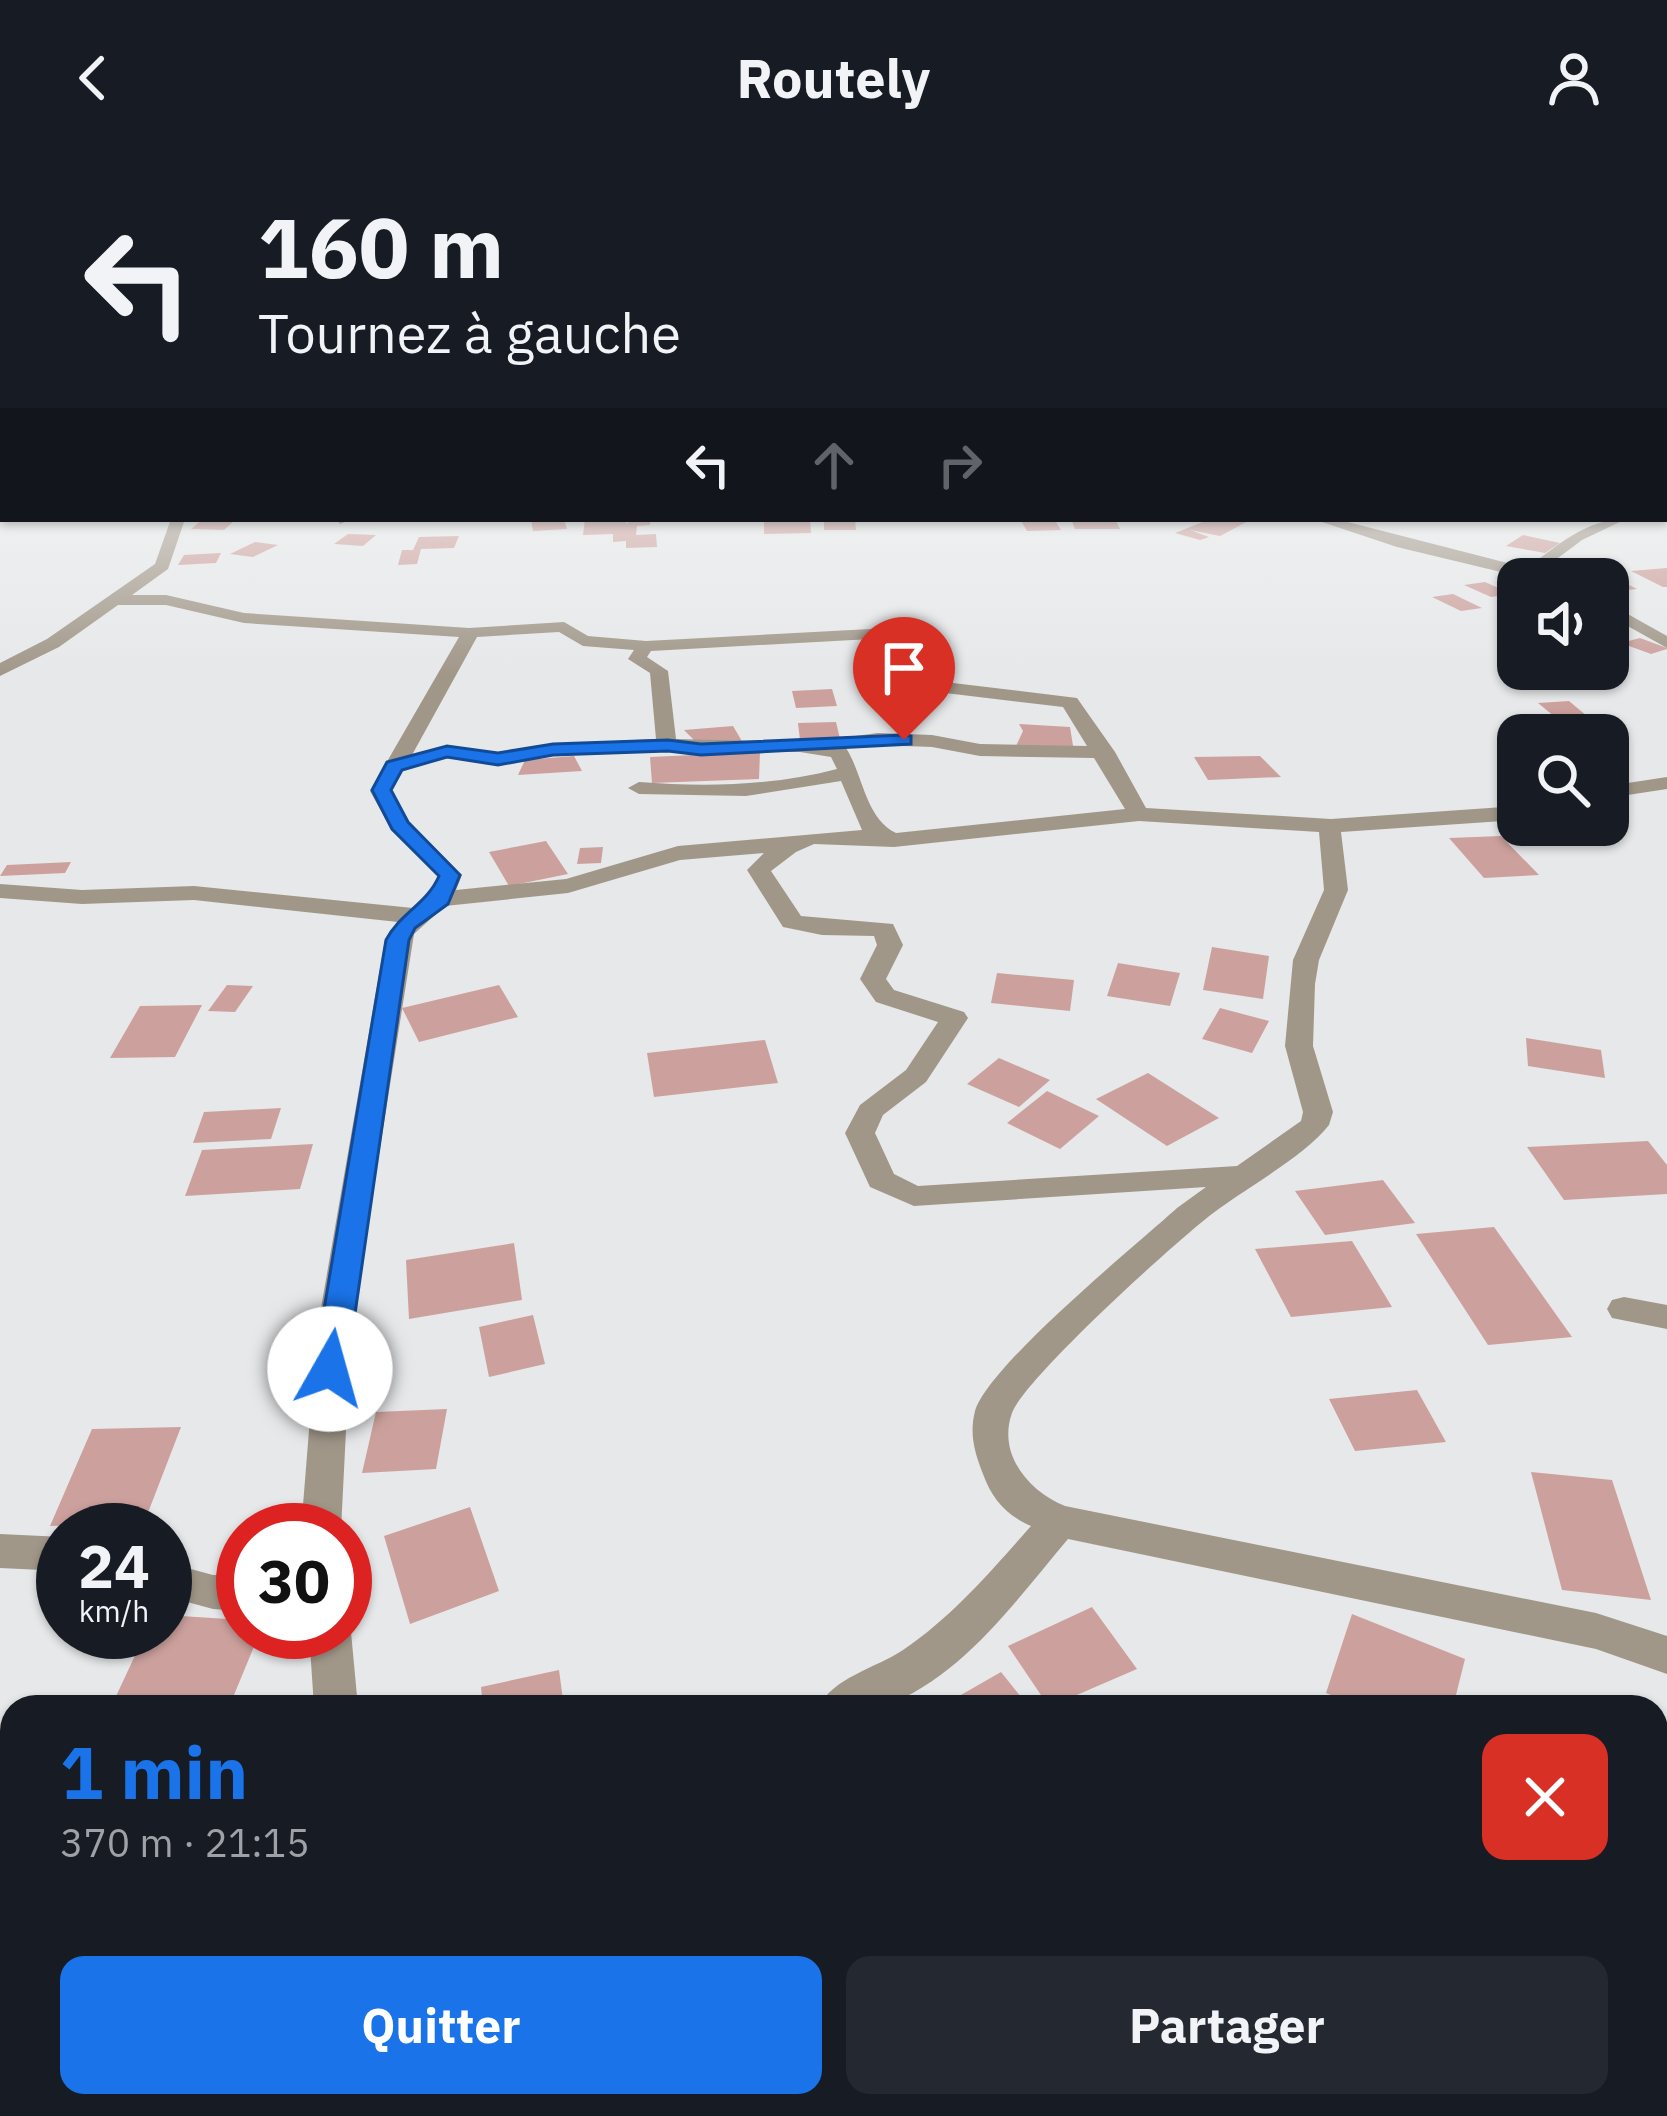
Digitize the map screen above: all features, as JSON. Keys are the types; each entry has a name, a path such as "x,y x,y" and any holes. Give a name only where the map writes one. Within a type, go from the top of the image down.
{"street":[{"path":"0,670 53,643 162,566 177,522"},
{"path":"1332,522 1497,567"},
{"path":"1554,558 1576,537 1612,522"},
{"path":"116,600 166,600 244,618 418,626 467,633 564,627 583,641 646,646 889,633 911,636 939,650 944,688 1070,702 1139,814"},
{"path":"1629,617 1667,643"},
{"path":"1635,620 1667,619"},
{"path":"323,1503 334,1331 398,940 450,875 399,824 382,790 458,662 467,633"},
{"path":"646,646 637,659 658,671 665,708 662,735 668,746"},
{"path":"394,766 447,752 498,759 553,749 800,746 878,739 932,741 980,750 1105,752"},
{"path":"800,746 838,752 852,771 854,795 872,831 880,837"},
{"path":"639,788 749,786 830,778 852,771"},
{"path":"1629,789 1667,783"},
{"path":"0,891 82,897 194,892 428,907 568,886 678,853 784,844 812,837 909,840 1139,814 1331,826 1497,814"},
{"path":"1331,826 1328,844 1336,890 1306,960 1301,984 1299,1046 1318,1112 1314,1126 1188,1214 1026,1367 994,1410 990,1442 1005,1482 1024,1506 1060,1521 1596,1631 1667,1655"},
{"path":"784,844 759,871 792,922 822,928 884,929 890,945 873,979 885,996 954,1018 916,1076 870,1111 860,1133 881,1180 914,1196 1243,1175"},
{"path":"1624,1310 1667,1317"},
{"path":"863,1695 916,1664 974,1620 1060,1521"},
{"path":"0,1551 36,1553"},
{"path":"332,1659 335,1695"}],"building":[{"path":"199,522 233,522 224,530 191,529"},
{"path":"532,522 565,522 567,529 533,531"},
{"path":"585,522 650,522 637,526 636,535 656,534 657,547 626,548 626,541 613,542 613,534 583,535"},
{"path":"764,522 810,522 811,533 764,534"},
{"path":"824,522 855,522 856,530 824,530"},
{"path":"1022,522 1056,522 1061,530 1027,531"},
{"path":"1072,522 1116,522 1120,529 1075,529"},
{"path":"1202,522 1246,522 1220,536 1190,530 1209,537 1200,540 1175,533"},
{"path":"348,534 376,535 363,546 334,544"},
{"path":"1523,535 1560,543 1545,553 1506,546"},
{"path":"459,536 454,548 421,549 417,564 398,565 402,550 413,550 419,537"},
{"path":"255,542 278,545 253,557 230,554"},
{"path":"221,553 216,563 178,565 184,555"},
{"path":"1667,568 1667,587 1631,571"},
{"path":"1485,582 1497,587 1497,596 1491,597 1464,585"},
{"path":"1453,594 1482,608 1461,611 1432,597"},
{"path":"1640,638 1667,649 1651,654 1629,646 1629,641"},
{"path":"832,689 837,706 796,708 792,691"},
{"path":"1569,701 1585,714 1551,714 1538,703"},
{"path":"836,722 840,739 800,740 798,723"},
{"path":"1019,724 1070,727 1074,752 1016,746 1023,731"},
{"path":"733,726 746,748 698,744 684,730"},
{"path":"760,752 759,779 652,783 650,757"},
{"path":"574,756 582,771 518,775 525,760"},
{"path":"1260,756 1281,777 1208,780 1194,757"},
{"path":"1497,836 1497,846 1511,846 1539,875 1484,878 1449,838"},
{"path":"546,841 568,874 509,886 489,852"},
{"path":"603,847 601,863 577,864 580,848"},
{"path":"71,862 65,873 0,876 7,865"},
{"path":"1212,947 1269,956 1263,999 1203,990"},
{"path":"1118,963 1180,973 1170,1006 1107,996"},
{"path":"997,973 1074,980 1070,1011 991,1003"},
{"path":"227,985 253,986 235,1012 208,1011"},
{"path":"499,985 518,1017 419,1042 402,1008"},
{"path":"202,1005 175,1057 110,1058 140,1006"},
{"path":"1220,1008 1269,1021 1252,1053 1202,1039"},
{"path":"1526,1038 1601,1050 1605,1078 1528,1066"},
{"path":"765,1040 778,1083 654,1097 647,1053"},
{"path":"999,1058 1050,1080 1019,1107 967,1084"},
{"path":"1148,1073 1219,1118 1167,1146 1096,1099"},
{"path":"1047,1091 1099,1116 1060,1149 1007,1123"},
{"path":"281,1108 271,1139 193,1143 204,1112"},
{"path":"1648,1141 1667,1165 1667,1194 1564,1200 1527,1147"},
{"path":"313,1144 300,1189 185,1196 202,1150"},
{"path":"1383,1180 1415,1223 1325,1235 1295,1191"},
{"path":"1494,1227 1572,1337 1488,1345 1416,1234"},
{"path":"1352,1241 1392,1307 1291,1317 1255,1249"},
{"path":"514,1243 522,1300 409,1319 406,1260"},
{"path":"533,1315 545,1364 489,1377 479,1327"},
{"path":"1417,1390 1446,1442 1355,1451 1329,1399"},
{"path":"447,1409 436,1469 362,1473 376,1412"},
{"path":"181,1427 152,1503 60,1503 92,1429"},
{"path":"1531,1472 1612,1480 1651,1600 1562,1590"},
{"path":"470,1507 499,1591 410,1624 384,1536"},
{"path":"1092,1607 1137,1669 1077,1695 1041,1695 1008,1646"},
{"path":"1352,1614 1465,1659 1456,1695 1326,1693"},
{"path":"192,1617 216,1618 216,1659 249,1659 234,1695 117,1695 133,1659 192,1659"},
{"path":"559,1670 562,1695 482,1695 481,1687"},
{"path":"1001,1672 1019,1695 961,1695"}],"route":[{"path":"330,1369 398,940 405,924 440,899 450,875 399,824 382,790 394,766 447,752 498,759 553,749 701,749 904,740"}]}
